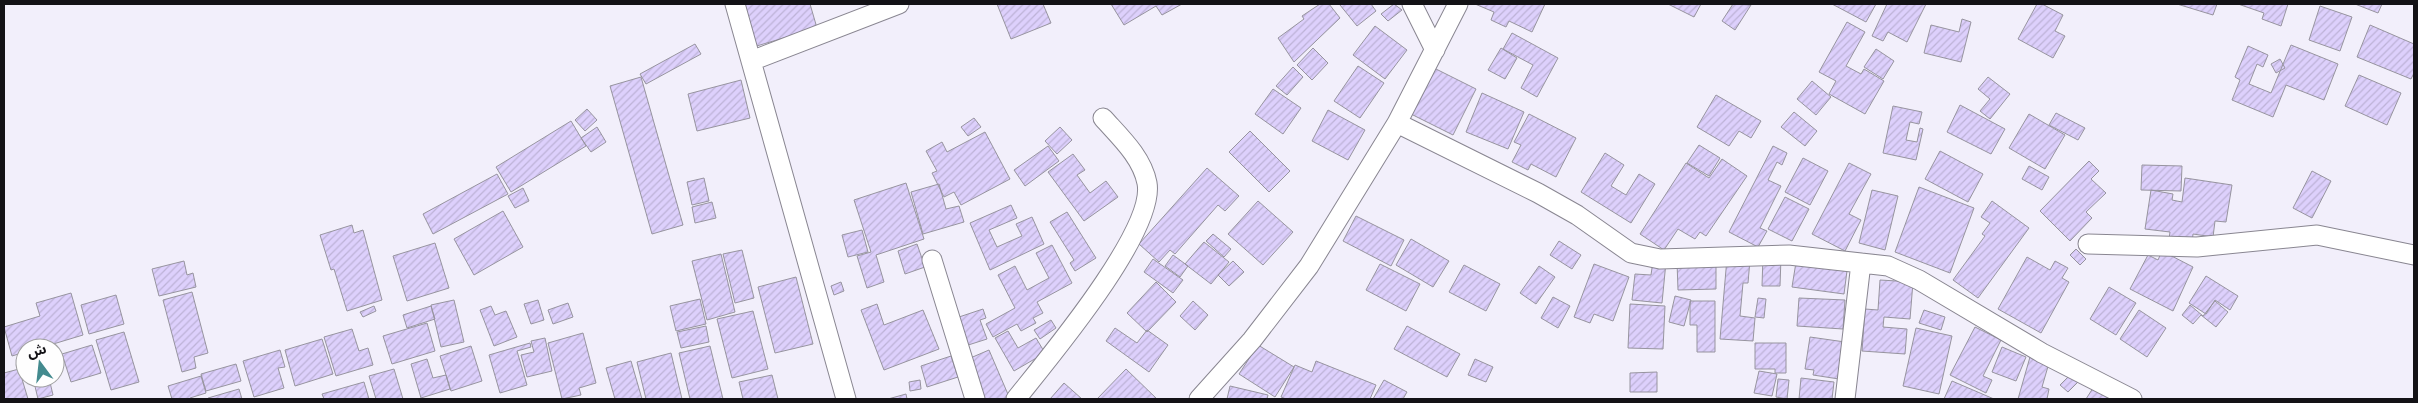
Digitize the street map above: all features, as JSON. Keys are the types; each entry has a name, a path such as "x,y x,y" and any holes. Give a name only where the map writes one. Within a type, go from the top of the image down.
{"street":[{"path":"735,4 846,399"},
{"path":"751,60 899,4"},
{"path":"1412,4 1435,50"},
{"path":"1199,399 1252,340 1309,266 1397,123 1458,4"},
{"path":"1016,399 1096,297 1142,220 1148,184 1138,158 1103,118"},
{"path":"1397,123 1538,193 1577,216 1631,253 1660,259 1789,255 1888,266 1920,280 2042,353 2132,399"},
{"path":"2088,244 2197,247 2317,235 2414,255"},
{"path":"932,260 975,399"},
{"path":"1845,399 1861,263"}],"building":[{"path":"736,4 810,4 817,28 750,48"},
{"path":"997,4 1043,4 1051,23 1011,39"},
{"path":"1111,4 1182,4 1162,15 1156,6 1124,25"},
{"path":"1320,4 1329,4 1340,18 1294,62 1278,38 1304,19 1302,16"},
{"path":"1371,4 1376,11 1357,26 1340,5"},
{"path":"1394,4 1402,10 1388,21 1381,14"},
{"path":"1475,4 1545,4 1532,32 1509,21 1506,27 1491,20 1494,12"},
{"path":"1668,4 1701,4 1694,17"},
{"path":"1733,4 1751,5 1735,30 1722,21"},
{"path":"1832,4 1876,4 1866,22"},
{"path":"1887,4 1926,4 1907,42 1888,32 1883,41 1872,36"},
{"path":"2037,4 2042,4 2063,15 2055,31 2065,36 2053,58 2018,39"},
{"path":"2177,4 2217,4 2213,15"},
{"path":"2238,4 2288,4 2281,26 2262,19 2264,13"},
{"path":"2355,4 2382,4 2378,13"},
{"path":"2320,6 2352,17 2340,51 2309,40"},
{"path":"1962,19 1971,22 1961,62 1924,53 1931,25 1959,32"},
{"path":"1847,22 1865,32 1846,66 1861,74 1864,69 1884,81 1865,114 1829,94 1836,81 1819,72"},
{"path":"2370,25 2414,44 2414,73 2411,79 2357,57"},
{"path":"1375,26 1407,50 1385,79 1353,55"},
{"path":"1512,33 1558,58 1537,97 1521,88 1533,65 1503,49"},
{"path":"695,44 701,54 646,84 640,74"},
{"path":"2291,45 2338,64 2324,100 2286,85 2273,117 2232,100 2240,80 2235,77 2248,46 2268,55 2263,67 2257,64 2249,84 2271,93"},
{"path":"1313,48 1328,63 1312,80 1297,65"},
{"path":"1501,48 1517,58 1505,79 1488,70"},
{"path":"1876,49 1894,61 1883,79 1864,67"},
{"path":"2280,59 2285,68 2276,73 2271,64"},
{"path":"1358,66 1384,83 1360,118 1334,101"},
{"path":"1430,66 1476,89 1453,135 1407,112"},
{"path":"1293,67 1303,77 1287,95 1276,86"},
{"path":"2359,75 2401,93 2387,125 2345,106"},
{"path":"641,77 683,225 652,234 610,86"},
{"path":"1988,77 2010,94 1990,119 1980,111 1990,99 1978,89"},
{"path":"741,80 750,118 697,131 688,94"},
{"path":"1812,81 1831,97 1816,115 1797,99"},
{"path":"1273,89 1301,108 1283,134 1255,114"},
{"path":"1482,93 1524,112 1508,149 1466,132"},
{"path":"1716,95 1761,121 1751,138 1739,131 1729,146 1697,127"},
{"path":"1960,105 2005,129 1991,154 1947,132"},
{"path":"1893,106 1922,112 1919,124 1910,122 1906,140 1917,142 1920,128 1923,129 1916,160 1883,153"},
{"path":"587,109 597,120 585,131 575,120"},
{"path":"1328,110 1365,130 1348,160 1312,141"},
{"path":"1794,112 1817,131 1805,146 1781,127"},
{"path":"2056,113 2085,128 2078,140 2049,125"},
{"path":"1529,114 1576,138 1556,177 1531,164 1528,170 1512,162 1521,145 1514,142"},
{"path":"2029,114 2065,135 2045,169 2009,148"},
{"path":"974,118 981,127 968,136 961,127"},
{"path":"571,121 586,146 511,192 496,167"},
{"path":"597,127 606,142 591,152 581,138"},
{"path":"1060,127 1072,140 1057,154 1045,141"},
{"path":"1250,131 1290,171 1269,192 1229,152"},
{"path":"985,132 1010,179 961,205 954,192 944,197 932,173 937,171 926,151 942,142 947,152"},
{"path":"1699,145 1720,158 1709,176 1687,163"},
{"path":"1048,146 1059,161 1025,186 1014,170"},
{"path":"1773,146 1787,153 1782,165 1777,162 1768,180 1781,186 1760,228 1767,231 1758,247 1729,232"},
{"path":"1940,151 1983,174 1968,202 1925,179"},
{"path":"1605,153 1624,165 1611,186 1626,195 1639,174 1655,184 1631,223 1581,192"},
{"path":"1073,154 1085,170 1077,175 1090,193 1106,181 1118,197 1084,221 1048,172"},
{"path":"1803,158 1828,171 1810,205 1785,192"},
{"path":"1722,159 1747,176 1706,236 1700,232 1695,239 1678,229 1664,250 1640,234 1686,163 1709,178"},
{"path":"2089,161 2099,171 2091,179 2106,193 2086,212 2092,218 2070,241 2040,211"},
{"path":"1849,163 1871,174 1849,214 1861,220 1845,251 1812,234"},
{"path":"2142,165 2182,166 2181,191 2141,190"},
{"path":"2029,166 2049,177 2042,190 2022,179"},
{"path":"1207,168 1239,196 1225,211 1218,205 1175,254 1170,250 1159,262 1139,244"},
{"path":"2312,171 2331,181 2312,218 2293,208"},
{"path":"497,174 508,194 433,234 423,214"},
{"path":"704,178 709,201 692,205 687,182"},
{"path":"2185,178 2232,185 2226,222 2215,221 2213,237 2193,234 2192,243 2169,239 2170,232 2145,229 2151,190 2173,194 2172,200 2182,202"},
{"path":"906,183 924,239 876,255 884,282 867,288 857,256 871,252 854,200"},
{"path":"939,184 946,209 959,206 964,222 923,234 911,192"},
{"path":"1919,187 1974,208 1950,273 1895,252"},
{"path":"523,188 529,201 515,208 508,196"},
{"path":"1872,190 1898,196 1885,250 1859,243"},
{"path":"1785,197 1809,209 1792,241 1768,229"},
{"path":"1258,201 1293,232 1263,265 1228,234"},
{"path":"1992,201 2029,228 1978,298 1953,280 1985,236 1982,234 1990,223 1981,217"},
{"path":"712,202 716,218 695,223 692,207"},
{"path":"1011,205 1017,218 989,230 997,247 1022,236 1016,224 1032,217 1044,244 990,270 970,223"},
{"path":"503,211 523,247 474,275 454,239"},
{"path":"1067,212 1096,258 1075,271 1070,263 1074,260 1050,222"},
{"path":"1356,216 1404,240 1391,266 1343,241"},
{"path":"352,225 354,233 363,230 382,300 347,311 334,269 331,270 320,235"},
{"path":"862,230 868,252 848,257 842,235"},
{"path":"1213,234 1231,249 1224,257 1206,241"},
{"path":"1411,239 1449,261 1433,287 1396,265"},
{"path":"1559,241 1581,255 1572,269 1550,255"},
{"path":"1204,242 1229,262 1211,284 1185,264"},
{"path":"435,243 449,288 407,301 393,256"},
{"path":"917,244 925,267 905,274 898,251"},
{"path":"1052,245 1072,283 1037,302 1043,313 1033,318 1036,323 1021,331 1017,324 993,337 986,324 1015,308 998,275 1015,266 1027,290 1049,278 1036,253"},
{"path":"2076,249 2086,259 2080,265 2070,255"},
{"path":"742,250 754,298 735,303 723,254"},
{"path":"2162,251 2193,267 2173,311 2130,289 2148,255 2158,260"},
{"path":"721,254 735,312 707,320 692,261"},
{"path":"1173,255 1188,266 1180,277 1165,266"},
{"path":"1763,256 1781,257 1780,286 1762,286"},
{"path":"1797,256 1848,263 1844,294 1792,287"},
{"path":"2027,257 2050,270 2055,261 2068,268 2062,278 2069,282 2041,333 1998,309"},
{"path":"1727,258 1750,260 1748,283 1743,283 1740,316 1755,318 1753,341 1720,339"},
{"path":"1153,259 1183,280 1173,293 1144,272"},
{"path":"184,261 187,275 193,273 196,287 159,296 152,269"},
{"path":"1233,261 1244,272 1229,286 1218,275"},
{"path":"1653,261 1666,262 1662,303 1632,300 1635,274 1651,275"},
{"path":"1716,261 1716,289 1678,290 1677,262"},
{"path":"1380,264 1420,284 1406,311 1366,290"},
{"path":"1594,264 1629,277 1613,321 1594,314 1590,323 1574,317"},
{"path":"1464,265 1500,284 1486,311 1449,292"},
{"path":"1539,266 1555,277 1536,304 1520,293"},
{"path":"2206,276 2238,296 2230,310 2215,300 2206,314 2189,303"},
{"path":"796,277 813,344 775,353 758,287"},
{"path":"1880,280 1913,282 1910,319 1884,317 1883,327 1907,329 1905,354 1862,351 1865,309 1878,310"},
{"path":"841,282 844,291 834,295 831,286"},
{"path":"1156,282 1176,302 1147,332 1127,313"},
{"path":"2109,287 2136,303 2116,335 2090,319"},
{"path":"192,292 208,353 194,357 196,368 182,372 163,300"},
{"path":"71,293 83,335 65,340 65,338 15,338 15,355 12,356 4,327 40,316 36,303"},
{"path":"116,295 124,324 89,334 81,305"},
{"path":"1675,296 1691,300 1684,326 1669,322"},
{"path":"1553,297 1570,306 1558,328 1541,318"},
{"path":"1758,298 1766,299 1764,318 1755,317"},
{"path":"1799,298 1845,300 1843,329 1797,326"},
{"path":"700,299 706,324 676,331 670,306"},
{"path":"454,300 464,342 441,347 431,305"},
{"path":"538,300 544,320 531,324 524,304"},
{"path":"1193,301 1208,315 1195,330 1180,316"},
{"path":"1690,301 1715,301 1715,352 1697,352 1697,325 1690,325"},
{"path":"2215,301 2228,312 2216,327 2201,315 2193,324 2182,315 2190,305 2203,316"},
{"path":"568,303 573,317 553,324 548,310"},
{"path":"877,304 884,325 923,310 939,349 884,370 861,310"},
{"path":"1630,304 1665,306 1663,349 1628,348"},
{"path":"374,306 376,311 363,317 360,312"},
{"path":"431,306 435,319 407,328 403,315"},
{"path":"491,306 495,315 506,311 517,337 494,346 480,310"},
{"path":"983,309 986,318 980,320 987,339 962,347 953,319"},
{"path":"1924,310 1945,317 1941,330 1919,323"},
{"path":"2139,310 2166,328 2147,357 2120,339"},
{"path":"753,311 768,369 732,378 717,319"},
{"path":"1051,320 1056,328 1040,339 1034,330"},
{"path":"427,323 435,351 392,364 383,336"},
{"path":"706,326 709,342 681,348 677,332"},
{"path":"1407,326 1460,354 1447,377 1394,349"},
{"path":"1975,327 2001,340 1983,376 1992,380 1986,393 1950,375"},
{"path":"1115,328 1137,343 1147,330 1168,345 1149,372 1106,341"},
{"path":"1916,328 1952,336 1939,394 1903,386"},
{"path":"352,329 359,351 368,348 373,365 336,376 324,337"},
{"path":"1008,331 1018,348 1036,338 1045,353 1014,371 995,338"},
{"path":"124,332 139,382 111,390 96,340"},
{"path":"583,333 596,383 579,388 581,395 562,399 548,343"},
{"path":"1810,337 1845,342 1839,379 1813,375 1814,370 1805,369"},
{"path":"545,338 552,371 527,377 521,355 534,352 531,341"},
{"path":"322,339 333,374 295,386 285,350"},
{"path":"530,343 531,347 517,351 527,385 500,393 489,355"},
{"path":"1755,343 1786,343 1786,373 1775,373 1775,369 1755,369"},
{"path":"92,345 101,373 71,382 65,363 65,353"},
{"path":"1258,345 1294,367 1275,397 1239,374"},
{"path":"471,346 482,381 451,391 440,356"},
{"path":"710,346 723,399 690,399 679,353"},
{"path":"2002,347 2026,357 2016,381 1992,372"},
{"path":"280,350 285,367 278,368 284,388 254,397 243,361"},
{"path":"989,350 1010,399 985,399 968,359"},
{"path":"671,353 682,399 646,399 637,362"},
{"path":"951,356 958,377 927,387 921,366"},
{"path":"2030,357 2049,363 2042,387 2049,389 2047,399 2018,399"},
{"path":"427,359 433,378 446,375 450,389 421,398 411,364"},
{"path":"1475,359 1493,367 1486,382 1468,375"},
{"path":"631,361 642,399 615,399 606,368"},
{"path":"1316,361 1376,385 1370,399 1286,399 1281,397 1295,365 1312,372"},
{"path":"236,364 241,381 206,391 201,374"},
{"path":"394,369 403,399 376,399 369,376"},
{"path":"1126,369 1157,399 1097,399"},
{"path":"15,370 15,388 25,388 28,399 4,399 4,373"},
{"path":"1759,371 1777,374 1772,396 1754,393"},
{"path":"1657,372 1657,392 1630,392 1630,373"},
{"path":"772,375 778,399 743,399 739,382"},
{"path":"2070,375 2078,382 2068,392 2060,385"},
{"path":"201,376 206,393 191,399 172,399 168,386"},
{"path":"1801,378 1834,382 1832,399 1799,399"},
{"path":"1778,379 1789,380 1787,399 1776,397"},
{"path":"920,380 921,389 910,391 909,382"},
{"path":"1384,380 1407,392 1403,399 1373,399"},
{"path":"1952,381 1994,399 1944,399"},
{"path":"364,382 369,399 324,399 322,394"},
{"path":"1064,383 1082,399 1050,399"},
{"path":"1230,386 1268,395 1267,399 1227,399"},
{"path":"35,388 51,388 53,395 38,399"},
{"path":"2093,388 2116,399 2086,399"},
{"path":"239,389 242,399 208,398"},
{"path":"906,394 907,399 888,399"}]}
